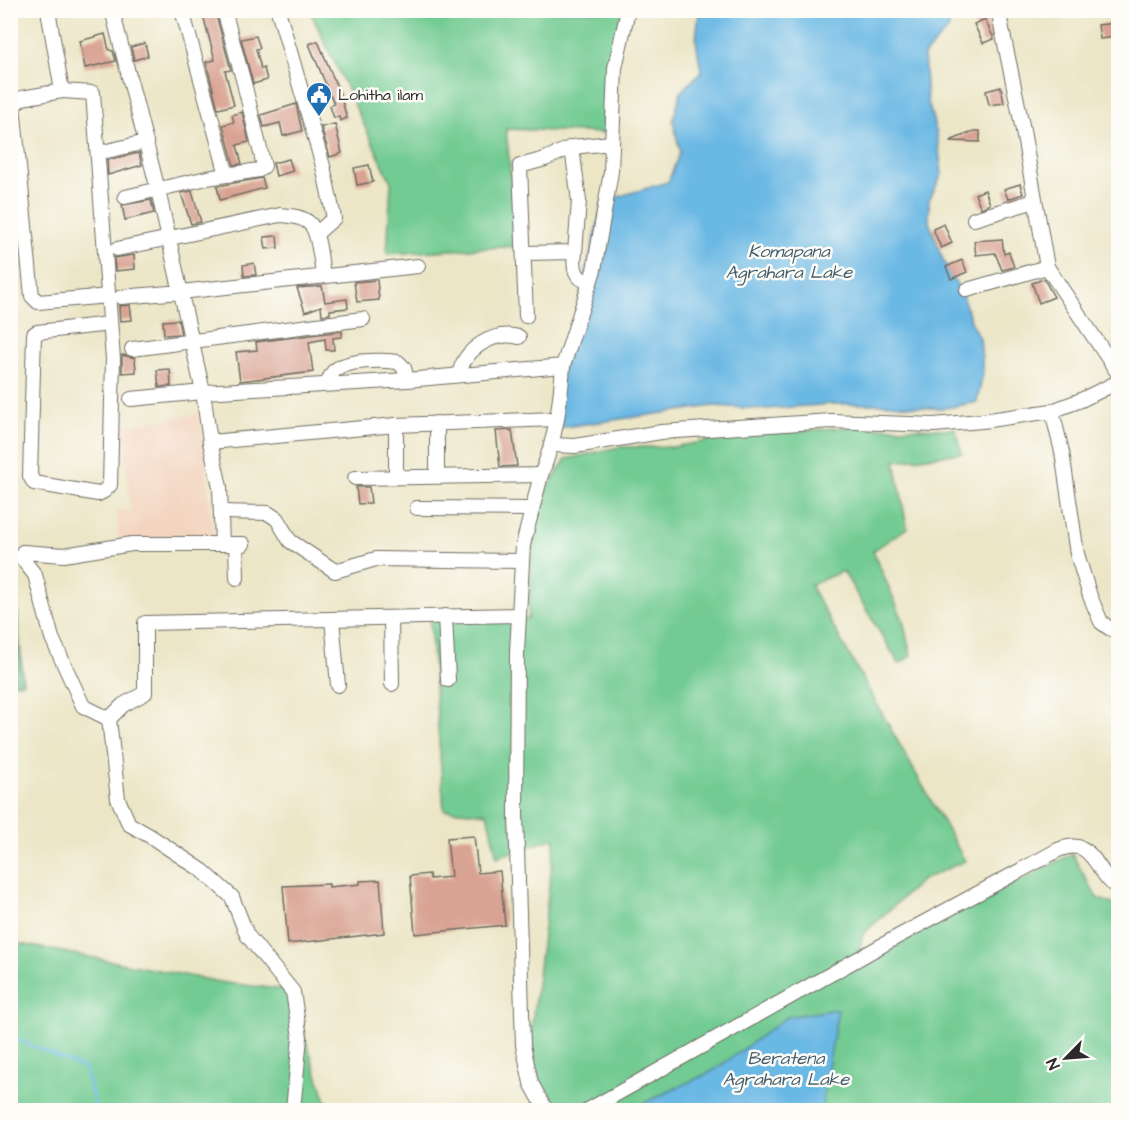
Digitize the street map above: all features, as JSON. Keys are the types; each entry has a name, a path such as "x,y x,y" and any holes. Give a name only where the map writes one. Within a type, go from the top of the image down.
{"street":[{"path":"48,10 62,91"},
{"path":"112,10 170,239 203,392 210,442 220,487 221,512 234,544 237,578"},
{"path":"182,10 227,175"},
{"path":"125,196 259,170 264,166 224,10"},
{"path":"279,10 323,166 334,218 316,234"},
{"path":"546,1110 531,1083 523,1045 516,815 519,615 523,545 541,475 552,445 563,366 590,282 602,223 611,172 615,68 628,10"},
{"path":"998,10 1047,267 1119,373"},
{"path":"110,324 34,334 30,476 34,483 98,494 110,485 113,359 110,324 115,297 93,93 62,91 22,98 13,106 32,296 38,302 115,297 181,292 418,266"},
{"path":"107,151 146,142"},
{"path":"526,316 520,166 545,159 572,147 611,143"},
{"path":"572,147 579,201 574,260 578,277 590,282"},
{"path":"974,219 1035,201"},
{"path":"117,249 280,215 297,216 310,222 316,234 323,276"},
{"path":"577,223 602,223"},
{"path":"524,253 575,252"},
{"path":"967,290 1047,267"},
{"path":"132,349 363,319"},
{"path":"459,375 466,357 474,347 482,342 510,334 519,337"},
{"path":"327,384 334,371 343,366 370,361 398,362 404,368 406,380"},
{"path":"131,399 203,392 406,380 563,366"},
{"path":"552,445 575,446 661,432 831,421 933,425 1052,411 1119,382"},
{"path":"1052,411 1062,452 1077,554 1101,622 1119,631"},
{"path":"210,442 396,425 557,419"},
{"path":"437,423 437,476"},
{"path":"396,425 396,477"},
{"path":"355,478 541,475"},
{"path":"417,508 532,509"},
{"path":"221,512 268,513 277,519 290,540 335,571 376,559 522,561"},
{"path":"109,718 83,706 52,638 35,575 21,557 23,552 64,555 132,544 234,544"},
{"path":"109,718 123,705 145,693 145,622 519,615"},
{"path":"445,616 448,680"},
{"path":"391,618 392,684"},
{"path":"332,619 338,685"},
{"path":"109,718 118,799 129,824 203,871 232,897 247,935 293,992 300,1037 293,1110"},
{"path":"588,1110 897,937 1058,850 1070,845 1081,847 1093,856 1111,884 1119,888"}],"shaded area":[{"path":"200,414 214,537 118,540 117,509 131,512 123,426"}],"green space":[{"path":"310,11 625,11 606,72 605,133 506,129 518,246 387,254 391,182"},
{"path":"848,427 955,429 962,453 895,461 907,528 873,551 903,620 911,656 899,664 843,571 810,585 965,861 922,880 863,934 856,964 1072,854 1097,898 1118,906 1118,1110 549,1110 529,1049 555,838 497,857 487,813 444,810 430,620 528,619 534,509 566,459 619,447 673,447 736,436"},
{"path":"10,574 16,593 23,683 11,683"},
{"path":"10,942 226,983 289,990 329,1110 11,1110"}],"water":[{"name":"Komapana Agrahara Lake","path":"699,11 949,11 949,28 924,55 927,98 937,135 942,174 929,200 929,222 943,260 960,290 974,329 980,338 983,373 977,402 941,409 891,404 834,404 766,409 713,406 549,429 603,201 668,182 680,152 673,120 681,92 701,72 696,40"},
{"name":"Beratena Agrahara Lake","path":"838,1009 821,1110 629,1110 713,1071 787,1017"}],"building":[{"path":"215,11 231,70 225,71 234,105 218,109 206,62 215,60 203,15"},
{"path":"985,19 994,39 983,43 974,24"},
{"path":"1115,23 1117,37 1100,39 1098,25"},
{"path":"105,34 109,50 113,51 116,61 85,68 80,41"},
{"path":"256,36 260,48 256,49 261,69 264,68 267,80 253,84 241,39"},
{"path":"318,41 340,94 347,118 340,121 339,116 334,118 330,106 334,104 309,44"},
{"path":"145,43 148,56 134,60 131,47"},
{"path":"1001,87 1004,103 989,105 986,91"},
{"path":"296,104 302,131 283,136 280,123 264,127 261,115"},
{"path":"242,112 249,142 237,145 242,164 234,165 223,125 234,122 232,115"},
{"path":"335,124 342,153 330,157 321,127"},
{"path":"974,131 980,131 980,142 950,141"},
{"path":"139,153 142,165 108,175 107,160"},
{"path":"289,159 293,171 276,176 273,163"},
{"path":"369,165 373,182 357,185 354,168"},
{"path":"262,178 265,188 220,200 217,186"},
{"path":"1020,184 1023,194 1008,199 1004,189"},
{"path":"985,190 990,204 981,208 975,194"},
{"path":"192,191 201,222 191,224 181,193"},
{"path":"151,200 154,213 125,220 122,205"},
{"path":"944,224 952,243 941,248 933,229"},
{"path":"277,236 278,248 266,249 264,237"},
{"path":"1002,239 1004,254 1009,252 1014,267 1002,270 995,253 976,255 974,241"},
{"path":"134,255 135,269 115,271 114,258"},
{"path":"962,260 967,272 951,279 946,267"},
{"path":"254,263 256,275 244,276 243,265"},
{"path":"1044,279 1054,297 1039,303 1032,283"},
{"path":"377,280 379,300 357,302 354,282"},
{"path":"322,286 325,302 347,299 348,308 330,310 330,314 322,315 321,306 305,312 297,288"},
{"path":"130,305 132,320 120,321 119,306"},
{"path":"178,320 181,334 164,335 163,321"},
{"path":"342,331 342,337 333,338 334,350 326,350 325,339 309,342 313,372 240,381 236,352 257,350 256,342"},
{"path":"122,355 135,358 136,372 122,373"},
{"path":"170,369 171,386 159,387 157,370"},
{"path":"512,430 517,466 500,467 496,431"},
{"path":"356,487 369,487 371,503 358,504"},
{"path":"474,836 478,873 500,871 505,925 415,934 410,876 429,874 430,879 451,877 447,838"},
{"path":"380,880 384,933 288,944 283,886 329,884 329,887"}],"waterway":[{"path":"10,1036 85,1069 96,1110"}],"place":[{"name":"Lohitha ilam","path":"319,118"}]}
